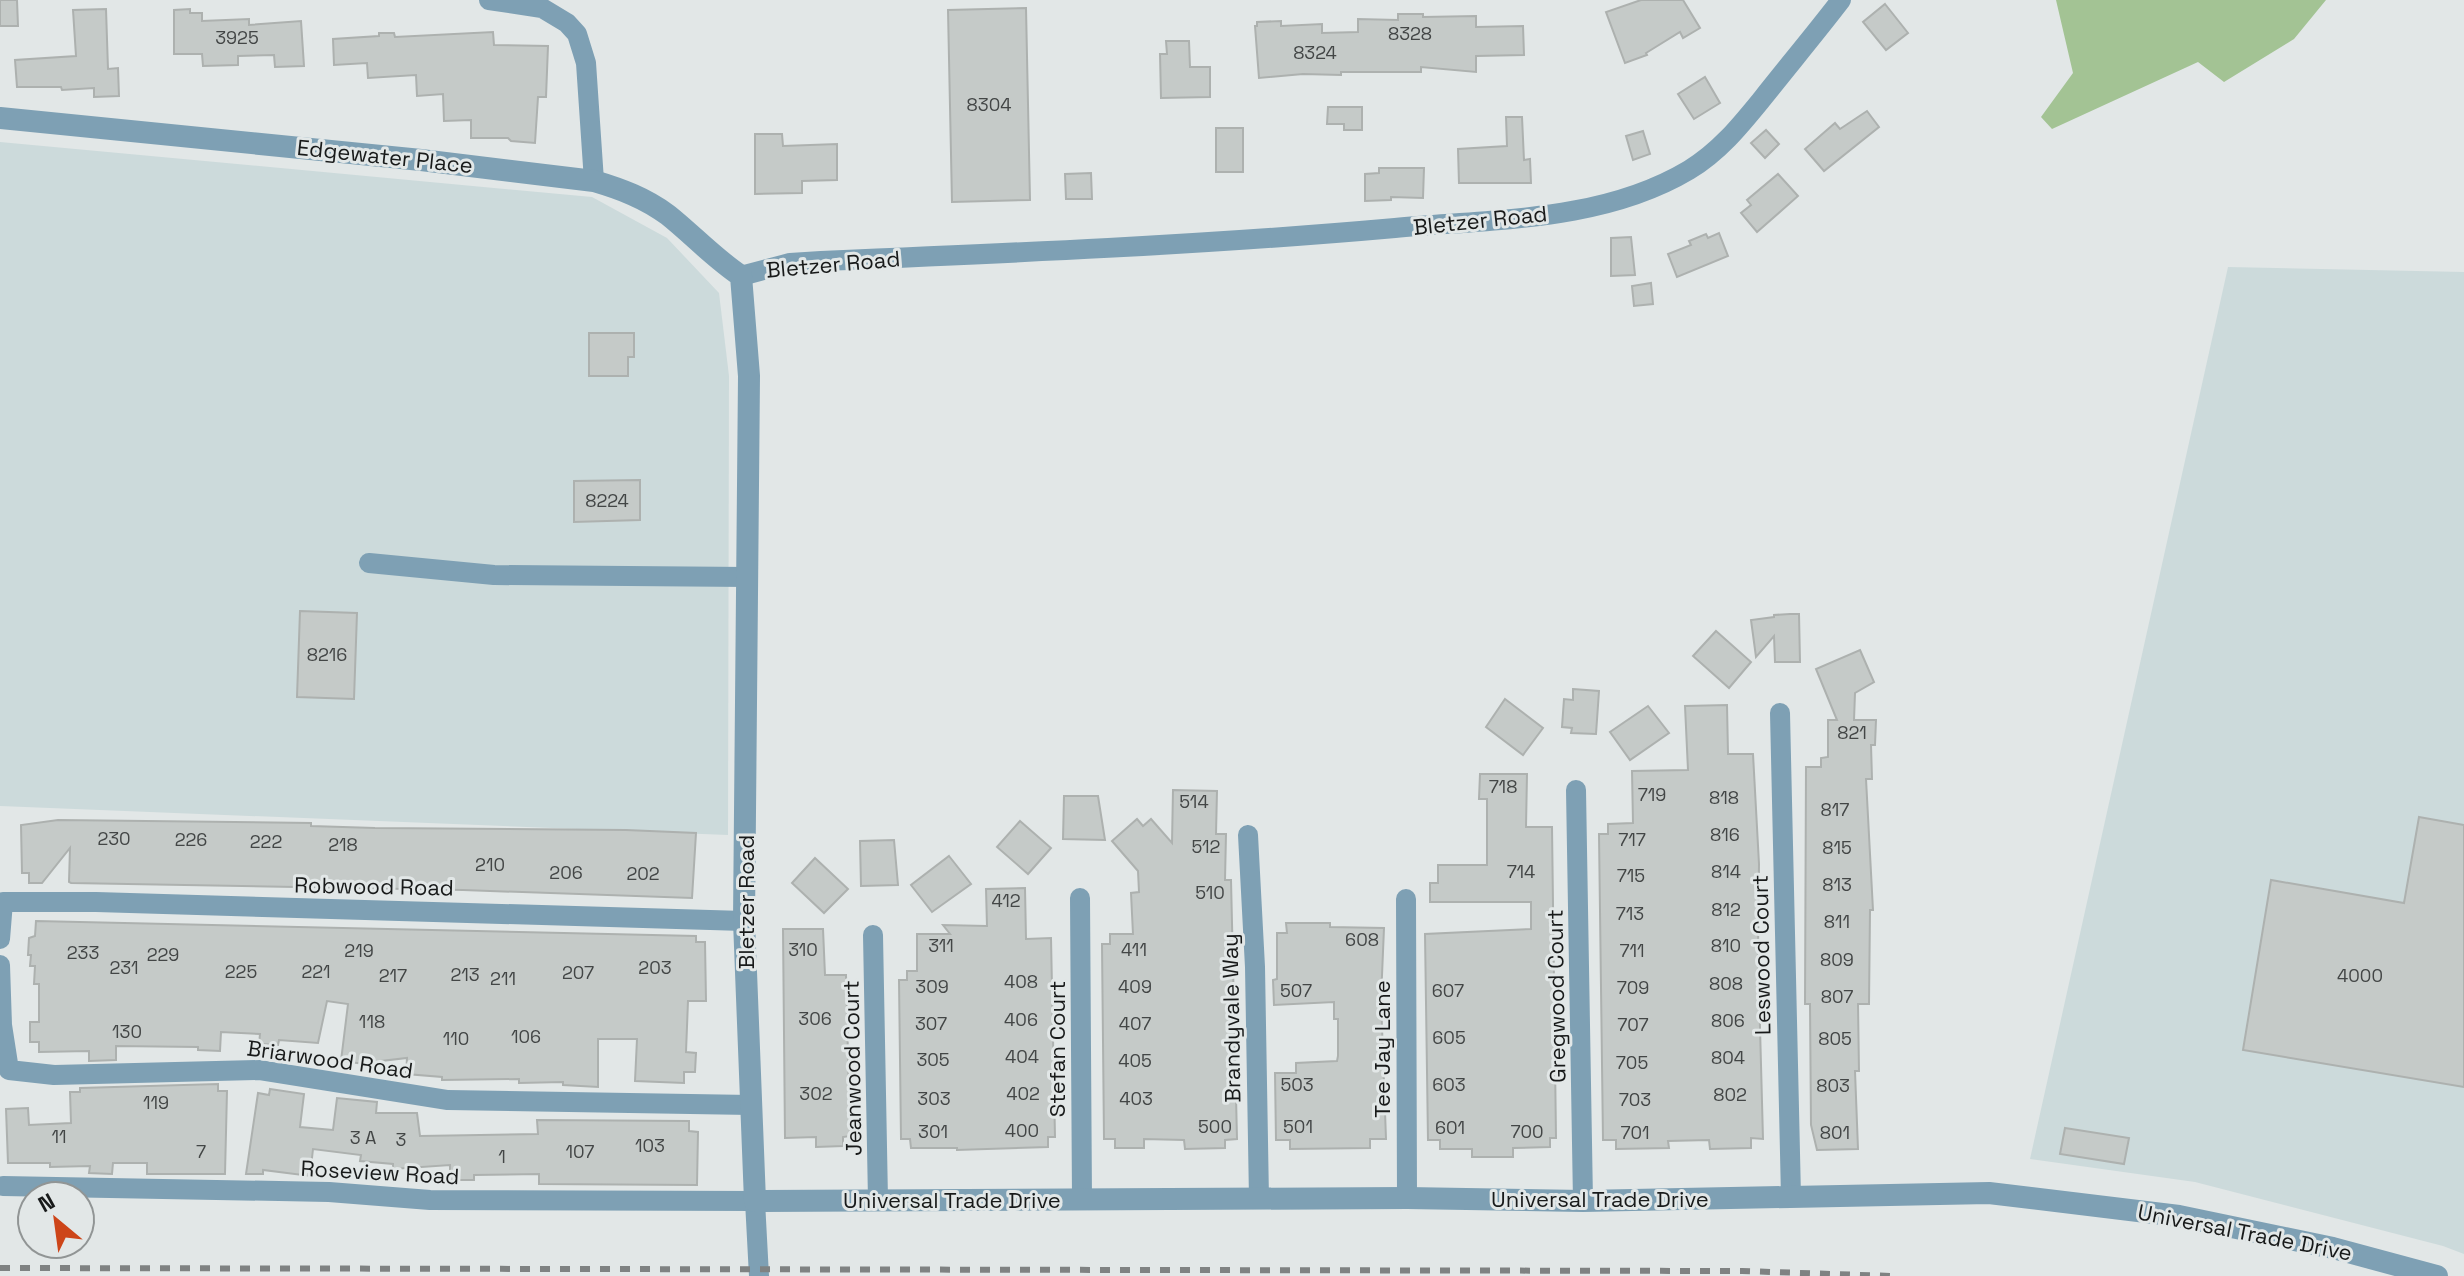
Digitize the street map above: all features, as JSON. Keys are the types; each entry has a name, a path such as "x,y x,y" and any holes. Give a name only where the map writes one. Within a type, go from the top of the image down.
{"street":[{"path":"489,0 542,8 567,23 577,34 586,63 594,181"},
{"name":"Bletzer Road","path":"759,1276 744,921 749,376 741,276 790,263 1102,250 1340,233 1579,210 1624,199 1689,170 1740,128 1841,0"},
{"name":"Edgewater Place","path":"0,118 421,160 594,181 621,189 653,206 741,276"},
{"path":"369,563 494,575 748,577"},
{"name":"Leswood Court","path":"1780,713 1791,1197"},
{"name":"Gregwood Court","path":"1576,790 1583,1201"},
{"name":"Brandyvale Way","path":"1248,835 1255,967 1259,1199"},
{"name":"Stefan Court","path":"1080,898 1082,1199"},
{"name":"Tee Jay Lane","path":"1406,899 1407,1198"},
{"name":"Robwood Road","path":"0,939 3,902 744,921"},
{"name":"Jeanwood Court","path":"873,935 878,1200"},
{"name":"Briarwood Road","path":"0,965 2,1025 9,1070 54,1075 260,1070 448,1100 751,1105"},
{"name":"Roseview Road","path":"3,1186 329,1192 430,1200 755,1201"},
{"name":"Universal Trade Drive","path":"755,1201 1407,1198 1583,1201 1989,1193 2179,1216 2333,1248 2437,1276"}],"shaded area":[{"path":"0,142 592,197 667,238 719,293 729,376 728,835 0,806"},
{"path":"2228,267 2464,272 2464,1254 2195,1182 2030,1159"}],"green space":[{"path":"2056,0 2326,0 2294,39 2224,82 2198,62 2052,129 2041,117 2073,73"}],"building":[{"path":"0,0 17,0 18,26 0,26"},
{"path":"1641,0 1683,0 1700,28 1683,38 1680,32 1647,55 1625,63 1606,12"},
{"path":"1885,4 1908,33 1886,50 1863,22"},
{"path":"1026,8 1030,200 952,202 948,10"},
{"path":"106,9 108,69 118,68 119,96 94,97 94,88 62,90 61,87 17,87 15,60 76,56 73,10"},
{"path":"190,9 190,13 202,13 202,21 249,19 249,25 301,21 304,66 275,67 274,55 238,56 238,65 203,66 202,54 174,54 174,10"},
{"path":"1398,14 1476,16 1476,27 1523,26 1524,55 1476,56 1476,72 1421,67 1421,72 1341,72 1341,75 1259,78 1257,22 1281,21 1281,26 1322,24 1322,33 1358,32 1358,19 1398,20"},
{"path":"493,32 494,45 548,46 546,97 538,97 535,143 511,141 508,138 471,138 471,120 444,121 443,94 417,96 416,75 368,78 367,63 334,65 333,39 379,36 379,33 394,33 395,37"},
{"path":"1166,41 1189,41 1190,67 1210,67 1210,97 1161,98 1160,54 1167,54"},
{"path":"1705,77 1720,103 1694,119 1678,94"},
{"path":"1328,107 1362,107 1362,130 1344,130 1344,124 1327,124"},
{"path":"1867,111 1879,127 1824,171 1805,149 1835,123 1840,129"},
{"path":"1506,117 1522,117 1524,160 1530,159 1531,183 1459,183 1458,149 1507,146"},
{"path":"1216,128 1243,128 1243,172 1216,172"},
{"path":"1766,130 1779,144 1765,158 1751,143"},
{"path":"1643,131 1650,154 1633,160 1626,136"},
{"path":"755,134 782,134 783,146 837,144 837,180 802,181 802,193 755,194"},
{"path":"1379,168 1424,168 1423,198 1391,197 1391,200 1365,201 1365,174 1379,173"},
{"path":"1091,173 1092,199 1066,199 1065,174"},
{"path":"1778,174 1798,196 1757,232 1741,213 1751,205 1747,200"},
{"path":"1719,233 1728,256 1677,277 1668,254 1691,245 1689,241 1706,234 1708,238"},
{"path":"1631,237 1635,275 1611,276 1611,238"},
{"path":"1651,283 1653,304 1634,306 1632,286"},
{"path":"589,333 634,333 634,357 628,357 628,376 589,376"},
{"path":"640,480 640,520 574,522 574,481"},
{"path":"300,611 357,613 354,699 297,697"},
{"path":"1799,614 1800,662 1775,662 1774,636 1756,657 1751,620"},
{"path":"1716,631 1751,662 1729,688 1693,656"},
{"path":"1860,650 1874,682 1855,693 1854,720 1876,720 1875,745 1871,745 1872,779 1866,779 1873,910 1870,910 1869,1004 1858,1004 1859,1071 1855,1071 1858,1149 1817,1150 1811,1125 1810,1004 1805,1004 1806,767 1821,767 1821,758 1828,757 1828,720 1837,720 1816,669"},
{"path":"1573,689 1599,691 1596,734 1571,733 1572,728 1562,727 1564,699 1573,700"},
{"path":"1505,699 1543,728 1523,755 1486,727"},
{"path":"1727,705 1728,754 1753,754 1759,864 1763,1139 1751,1138 1751,1148 1710,1149 1709,1140 1668,1141 1669,1148 1616,1149 1616,1140 1603,1140 1599,834 1608,834 1608,824 1633,823 1632,771 1688,770 1685,706"},
{"path":"1648,706 1669,733 1630,760 1610,732"},
{"path":"1480,774 1527,774 1526,827 1552,827 1556,1138 1550,1138 1550,1147 1513,1148 1513,1157 1472,1157 1472,1149 1440,1149 1440,1140 1428,1140 1425,934 1531,929 1531,902 1430,902 1430,883 1438,883 1438,865 1487,865 1487,799 1479,799"},
{"path":"1173,790 1217,791 1216,834 1226,834 1225,880 1231,880 1237,1139 1225,1140 1225,1148 1185,1149 1184,1140 1144,1139 1144,1148 1115,1148 1115,1139 1104,1139 1102,944 1110,944 1110,934 1133,934 1131,893 1139,892 1138,871 1112,841 1137,819 1143,826 1151,819 1172,843"},
{"path":"1064,796 1098,796 1105,840 1063,839"},
{"path":"2419,817 2464,825 2464,1087 2243,1050 2271,880 2404,903"},
{"path":"58,820 696,833 692,898 463,890 71,883 70,848 42,883 29,883 29,873 22,873 21,825"},
{"path":"1020,821 1051,848 1028,874 997,847"},
{"path":"894,840 898,885 861,886 860,841"},
{"path":"949,856 971,884 932,912 911,885"},
{"path":"815,858 848,889 824,913 792,883"},
{"path":"1025,888 1026,939 1051,938 1055,1137 1048,1137 1048,1147 911,1148 910,1139 901,1139 899,980 907,980 907,971 917,971 917,934 950,934 943,925 987,926 986,889"},
{"path":"36,921 696,936 696,942 705,942 706,1001 688,1001 686,1052 696,1053 695,1072 684,1072 684,1083 635,1081 637,1039 598,1039 598,1087 563,1085 563,1082 519,1083 519,1079 442,1080 442,1077 406,1074 407,1058 373,1062 373,1065 341,1061 348,1004 327,1001 318,1043 279,1040 278,1045 259,1044 260,1034 221,1032 220,1051 198,1050 198,1047 116,1046 116,1060 89,1061 89,1051 39,1052 39,1042 30,1042 30,1022 39,1022 39,984 34,984 35,966 30,966 31,955 28,955 29,938 35,936"},
{"path":"1286,923 1384,928 1381,999 1386,1139 1370,1139 1370,1148 1290,1149 1290,1140 1276,1140 1275,1073 1296,1073 1296,1063 1337,1061 1338,1056 1338,1019 1334,1019 1334,1002 1274,1005 1277,933 1287,933"},
{"path":"783,929 823,929 825,975 846,975 850,1136 843,1137 843,1146 816,1147 816,1137 785,1138"},
{"path":"218,1084 218,1091 227,1091 225,1174 147,1174 147,1163 113,1163 112,1174 89,1173 90,1166 50,1167 50,1163 8,1163 6,1109 28,1108 29,1125 71,1123 70,1092 80,1092 80,1088"},
{"path":"270,1089 304,1094 300,1127 333,1130 337,1098 377,1102 376,1113 417,1113 420,1136 538,1134 537,1120 689,1121 689,1131 698,1132 697,1185 539,1184 539,1174 474,1175 474,1180 450,1180 450,1165 393,1169 393,1164 360,1161 361,1155 313,1149 310,1176 263,1170 263,1174 246,1174 258,1093 269,1095"},
{"path":"2065,1128 2129,1138 2124,1164 2060,1154"}],"railway":[{"path":"0,1268 1742,1271 1892,1276"}]}
